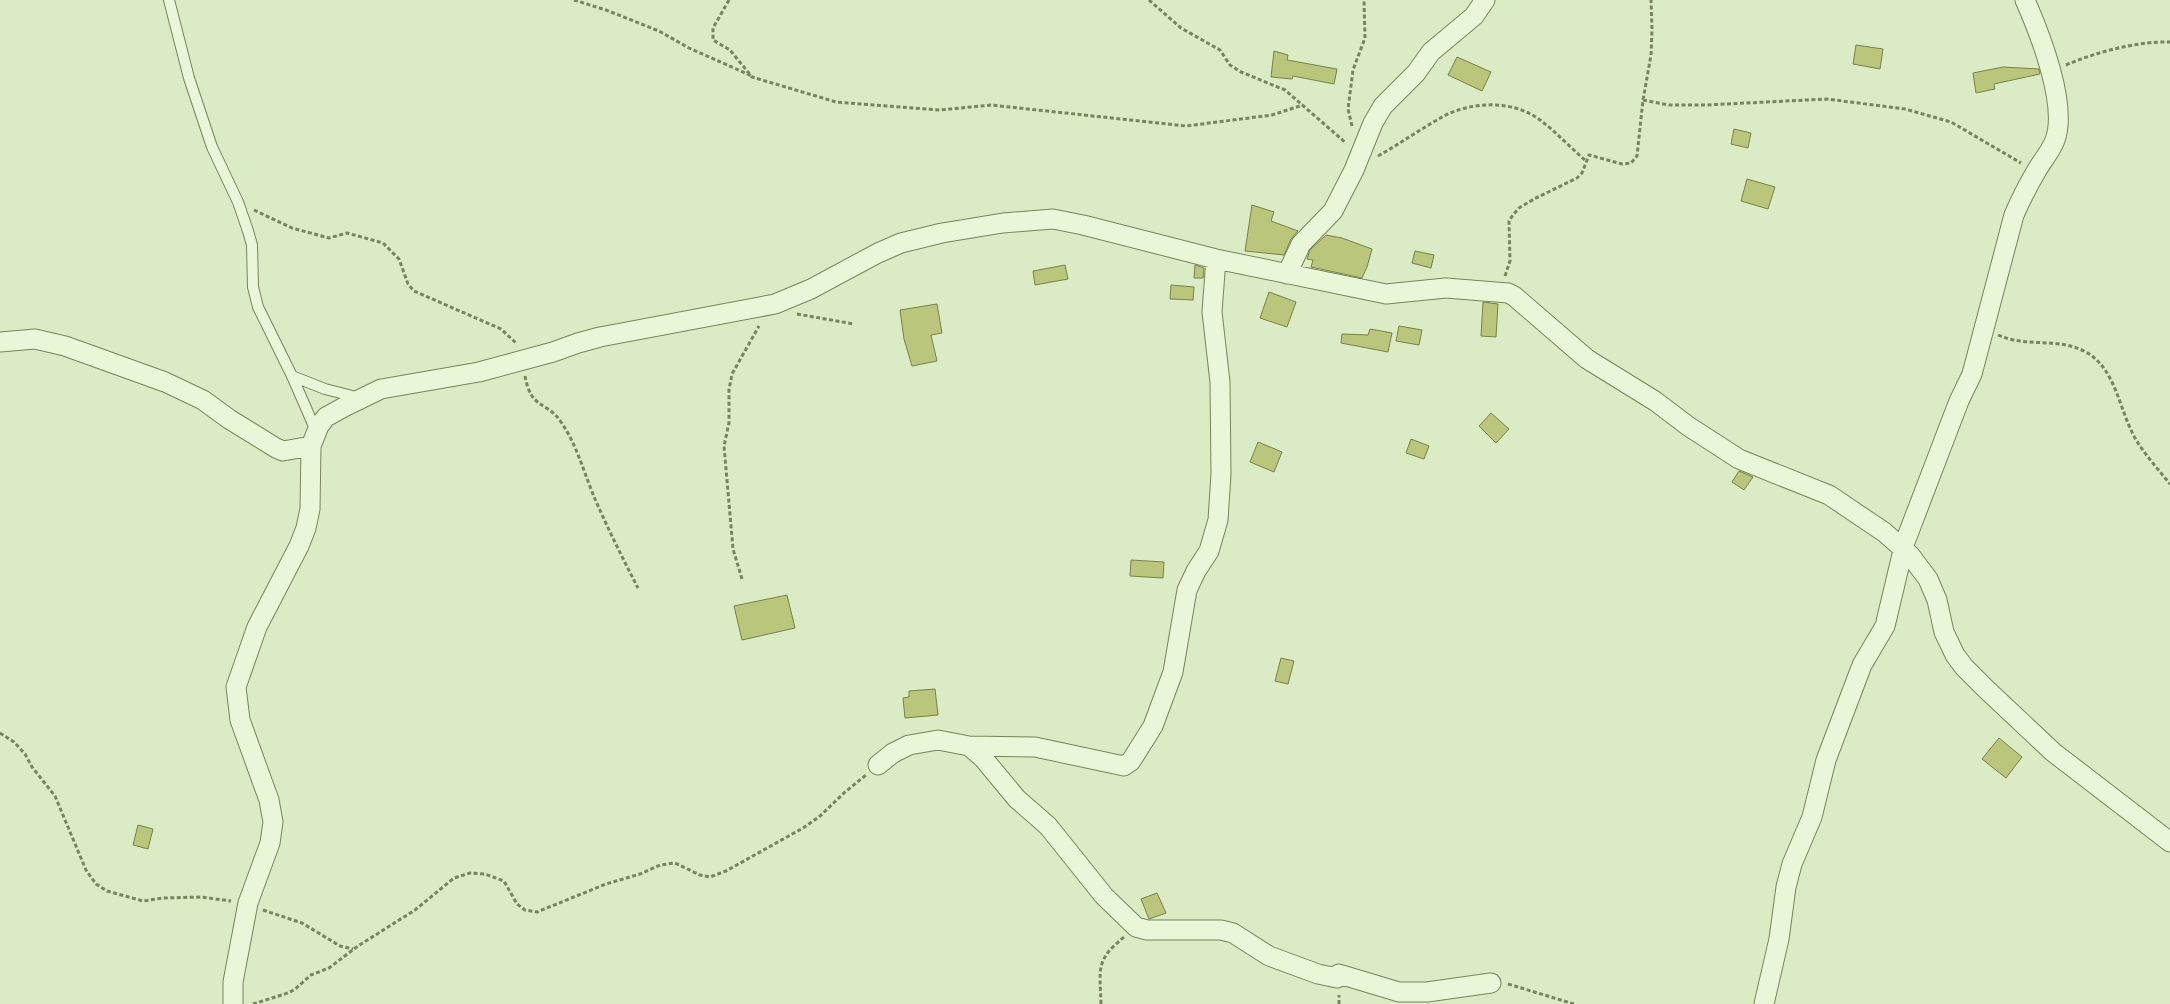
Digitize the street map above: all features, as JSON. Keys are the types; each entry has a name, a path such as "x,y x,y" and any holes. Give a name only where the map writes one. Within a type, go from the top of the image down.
{"street":[{"path":"1287,274 1301,244 1333,211 1357,162 1373,123 1383,106 1410,80 1431,52 1474,16 1485,0"},
{"path":"1764,1004 1776,956 1786,887 1792,864 1812,817 1826,760 1862,665 1885,626 1902,550 1959,401 1972,374 2014,215 2024,192 2054,142 2058,112 2050,71 2025,0"},
{"path":"233,1004 232,982 248,904 270,844 273,822 269,800 240,720 236,688 258,627 299,546 306,528 310,509 314,439 326,417 381,389 479,372 600,337 775,304 811,289 878,253 901,243 942,233 1002,223 1053,219 1287,274 1386,294 1446,288 1508,293 1514,296 1588,359 1655,401 1688,426 1739,459 1829,495 1884,532 1910,556 1928,579 1937,600 1944,632 1955,655 1964,667 2053,752 2137,819 2170,842"},
{"path":"878,766 893,753 909,745 938,740 969,746 1035,747 1124,766 1131,761 1153,726 1172,672 1187,590 1196,571 1210,551 1218,520 1221,474 1220,382 1212,312 1216,258"},
{"path":"0,342 35,339 65,346 165,382 203,400 276,448 283,450 314,439"},
{"path":"969,746 983,758 1017,799 1048,826 1104,896 1136,927 1147,930 1221,930 1233,933 1268,956 1318,974 1337,978 1339,974 1399,992 1427,992 1491,983"}],"lane":[{"path":"169,0 190,78 212,147 238,202 252,245 253,287 258,307 292,376 314,439"},
{"path":"292,376 326,389 361,398"}],"path":[{"path":"574,0 606,10 659,31 689,48 752,77 836,102 940,110 991,105 1186,126 1272,115 1302,105"},
{"path":"729,0 713,28 713,40 730,50 752,77"},
{"path":"1149,0 1181,28 1220,50 1230,65 1241,72 1285,90 1357,162 1446,115 1475,106 1496,105 1518,108 1539,119 1586,161"},
{"path":"1352,128 1348,109 1353,70 1365,38 1364,0"},
{"path":"1496,292 1508,270 1510,261 1509,222 1518,208 1577,178 1582,173 1589,155 1622,164 1634,161 1637,156 1641,136 1643,100 1651,55 1651,0"},
{"path":"2050,71 2079,59 2147,43 2170,42"},
{"path":"1643,100 1669,105 1706,105 1827,99 1905,109 1951,122 1987,144 2037,170"},
{"path":"238,202 276,221 303,231 329,238 348,233 383,243 399,259 408,284 414,291 501,329 530,358 525,373 529,392 536,403 552,412 561,421 575,448 606,524 638,588"},
{"path":"742,579 733,549 724,446 729,423 729,390 732,374 740,358 769,308 775,304"},
{"path":"796,314 854,324"},
{"path":"1984,329 2006,338 2026,342 2055,342 2084,351 2096,359 2112,382 2134,436 2148,458 2170,484"},
{"path":"0,733 14,742 25,754 35,772 55,796 86,870 96,884 106,891 144,901 163,898 201,897 248,904 302,923 340,946 353,949"},
{"path":"253,1004 294,990 311,975 334,965 353,949 415,910 454,878 470,872 485,874 504,881 517,904 525,910 536,912 660,865 675,863 700,875 710,877 726,871 804,828 878,766"},
{"path":"1101,1004 1100,972 1102,960 1108,950 1136,927"},
{"path":"1491,983 1507,984 1574,1004"}],"building":[{"path":"1856,45 1883,49 1880,69 1853,64"},
{"path":"1274,51 1288,55 1287,60 1337,69 1334,84 1293,76 1292,79 1271,77"},
{"path":"1457,57 1491,72 1482,91 1448,75"},
{"path":"2003,67 2039,69 2040,74 1994,84 1995,89 1976,93 1973,73"},
{"path":"1734,129 1751,133 1748,148 1731,144"},
{"path":"1747,179 1775,187 1768,209 1741,201"},
{"path":"1252,205 1274,212 1271,221 1298,231 1291,239 1284,255 1245,251"},
{"path":"1326,235 1342,238 1372,249 1362,278 1311,267 1313,260 1307,259 1310,250"},
{"path":"1415,251 1434,255 1431,268 1412,263"},
{"path":"1065,265 1068,279 1035,285 1033,271"},
{"path":"1195,265 1204,268 1203,278 1194,278"},
{"path":"1171,285 1194,287 1193,300 1170,299"},
{"path":"1269,292 1296,302 1287,327 1260,318"},
{"path":"1483,302 1498,304 1496,337 1481,336"},
{"path":"937,304 942,333 931,335 937,361 912,366 904,339 900,310"},
{"path":"1399,326 1422,330 1419,345 1396,341"},
{"path":"1370,329 1392,333 1388,352 1341,343 1342,334 1368,335"},
{"path":"1491,413 1509,429 1496,443 1479,426"},
{"path":"1411,439 1429,446 1424,459 1406,453"},
{"path":"1258,442 1282,452 1274,472 1250,462"},
{"path":"1739,471 1753,477 1744,490 1732,482"},
{"path":"1131,560 1164,562 1163,578 1130,576"},
{"path":"787,595 795,628 742,640 734,606"},
{"path":"1281,658 1294,661 1288,684 1275,681"},
{"path":"935,689 938,715 905,718 903,698 909,697 909,691"},
{"path":"1999,738 2022,757 2006,778 1982,759"},
{"path":"138,825 153,829 148,849 133,845"},
{"path":"1157,893 1166,913 1149,919 1141,899"}]}
